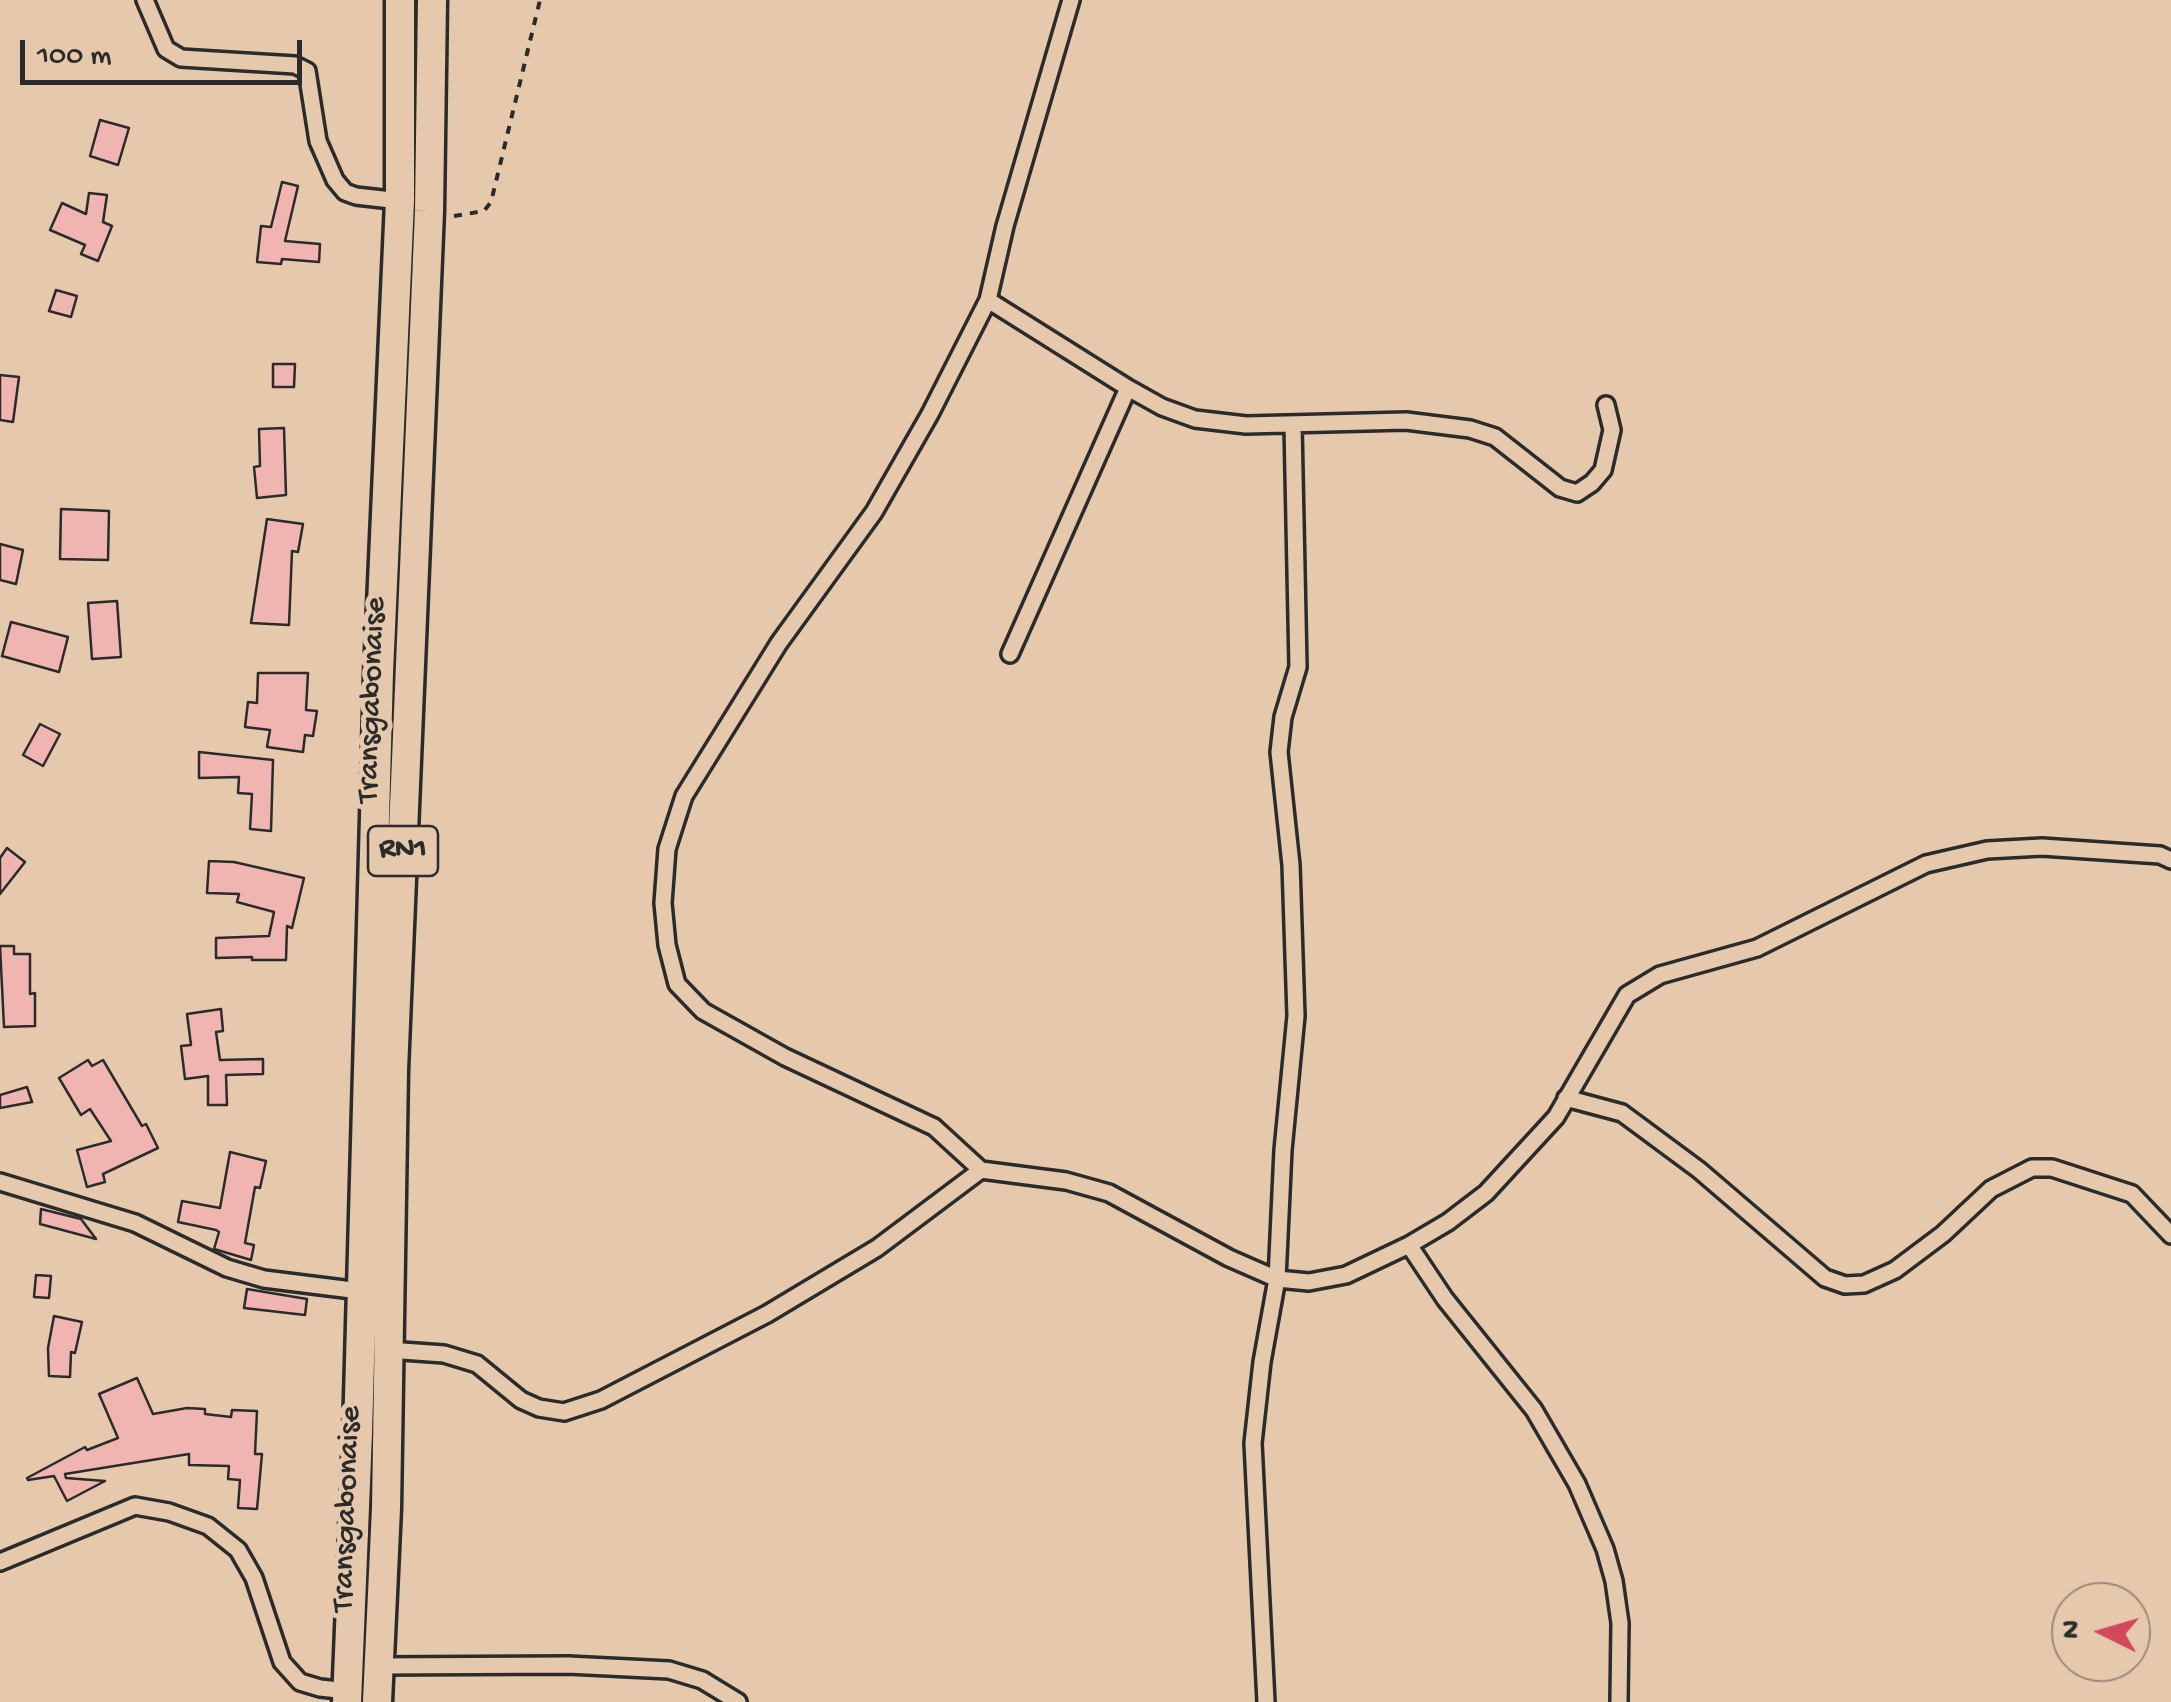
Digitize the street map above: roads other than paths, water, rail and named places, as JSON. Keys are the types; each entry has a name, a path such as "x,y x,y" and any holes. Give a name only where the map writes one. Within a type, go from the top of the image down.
{"highway":[{"name":"Transgabonaise","path":"347,1696 378,690 400,200 400,0"},
{"name":"Transgabonaise","path":"377,1702 386,1508 393,1070 429,211 432,0"}],"street":[{"path":"146,0 166,49 181,58 294,65 306,71 318,140 335,180 345,192 356,196 400,200"},
{"path":"1070,0 1019,175 988,300 874,512 780,643 684,796 668,849 663,903 677,984 703,1011 785,1058 934,1126 981,1170 1066,1181 1109,1193 1276,1279 1309,1282 1346,1276 1409,1245 1486,1193 1556,1117 1627,995 1660,975 1757,948 1926,864 1988,850 2042,847 2171,860"},
{"path":"988,300 1128,388 1195,419 1246,425 1406,421 1470,428 1495,437 1560,488 1576,493 1603,470 1612,430 1606,405"},
{"path":"1010,654 1128,388"},
{"path":"1266,1702 1253,1443 1276,1279 1296,1016 1291,865 1279,752 1283,717 1298,667 1292,425"},
{"path":"1566,1098 1622,1113 1700,1170 1825,1278 1845,1286 1864,1284 1895,1270 1943,1234 1991,1189 2032,1168 2052,1168 2132,1194 2171,1235"},
{"path":"388,1350 444,1354 477,1364 521,1400 564,1412 601,1400 767,1314 877,1248 981,1170"},
{"path":"0,1182 135,1223 227,1268 264,1279 360,1291"},
{"path":"1409,1245 1445,1299 1534,1410 1577,1484 1605,1549 1614,1582 1620,1624 1619,1702"},
{"path":"0,1562 135,1506 169,1512 208,1526 238,1550 254,1578 282,1662 300,1682 347,1696"},
{"path":"378,1666 568,1665 669,1670 702,1680 738,1702"}]}
